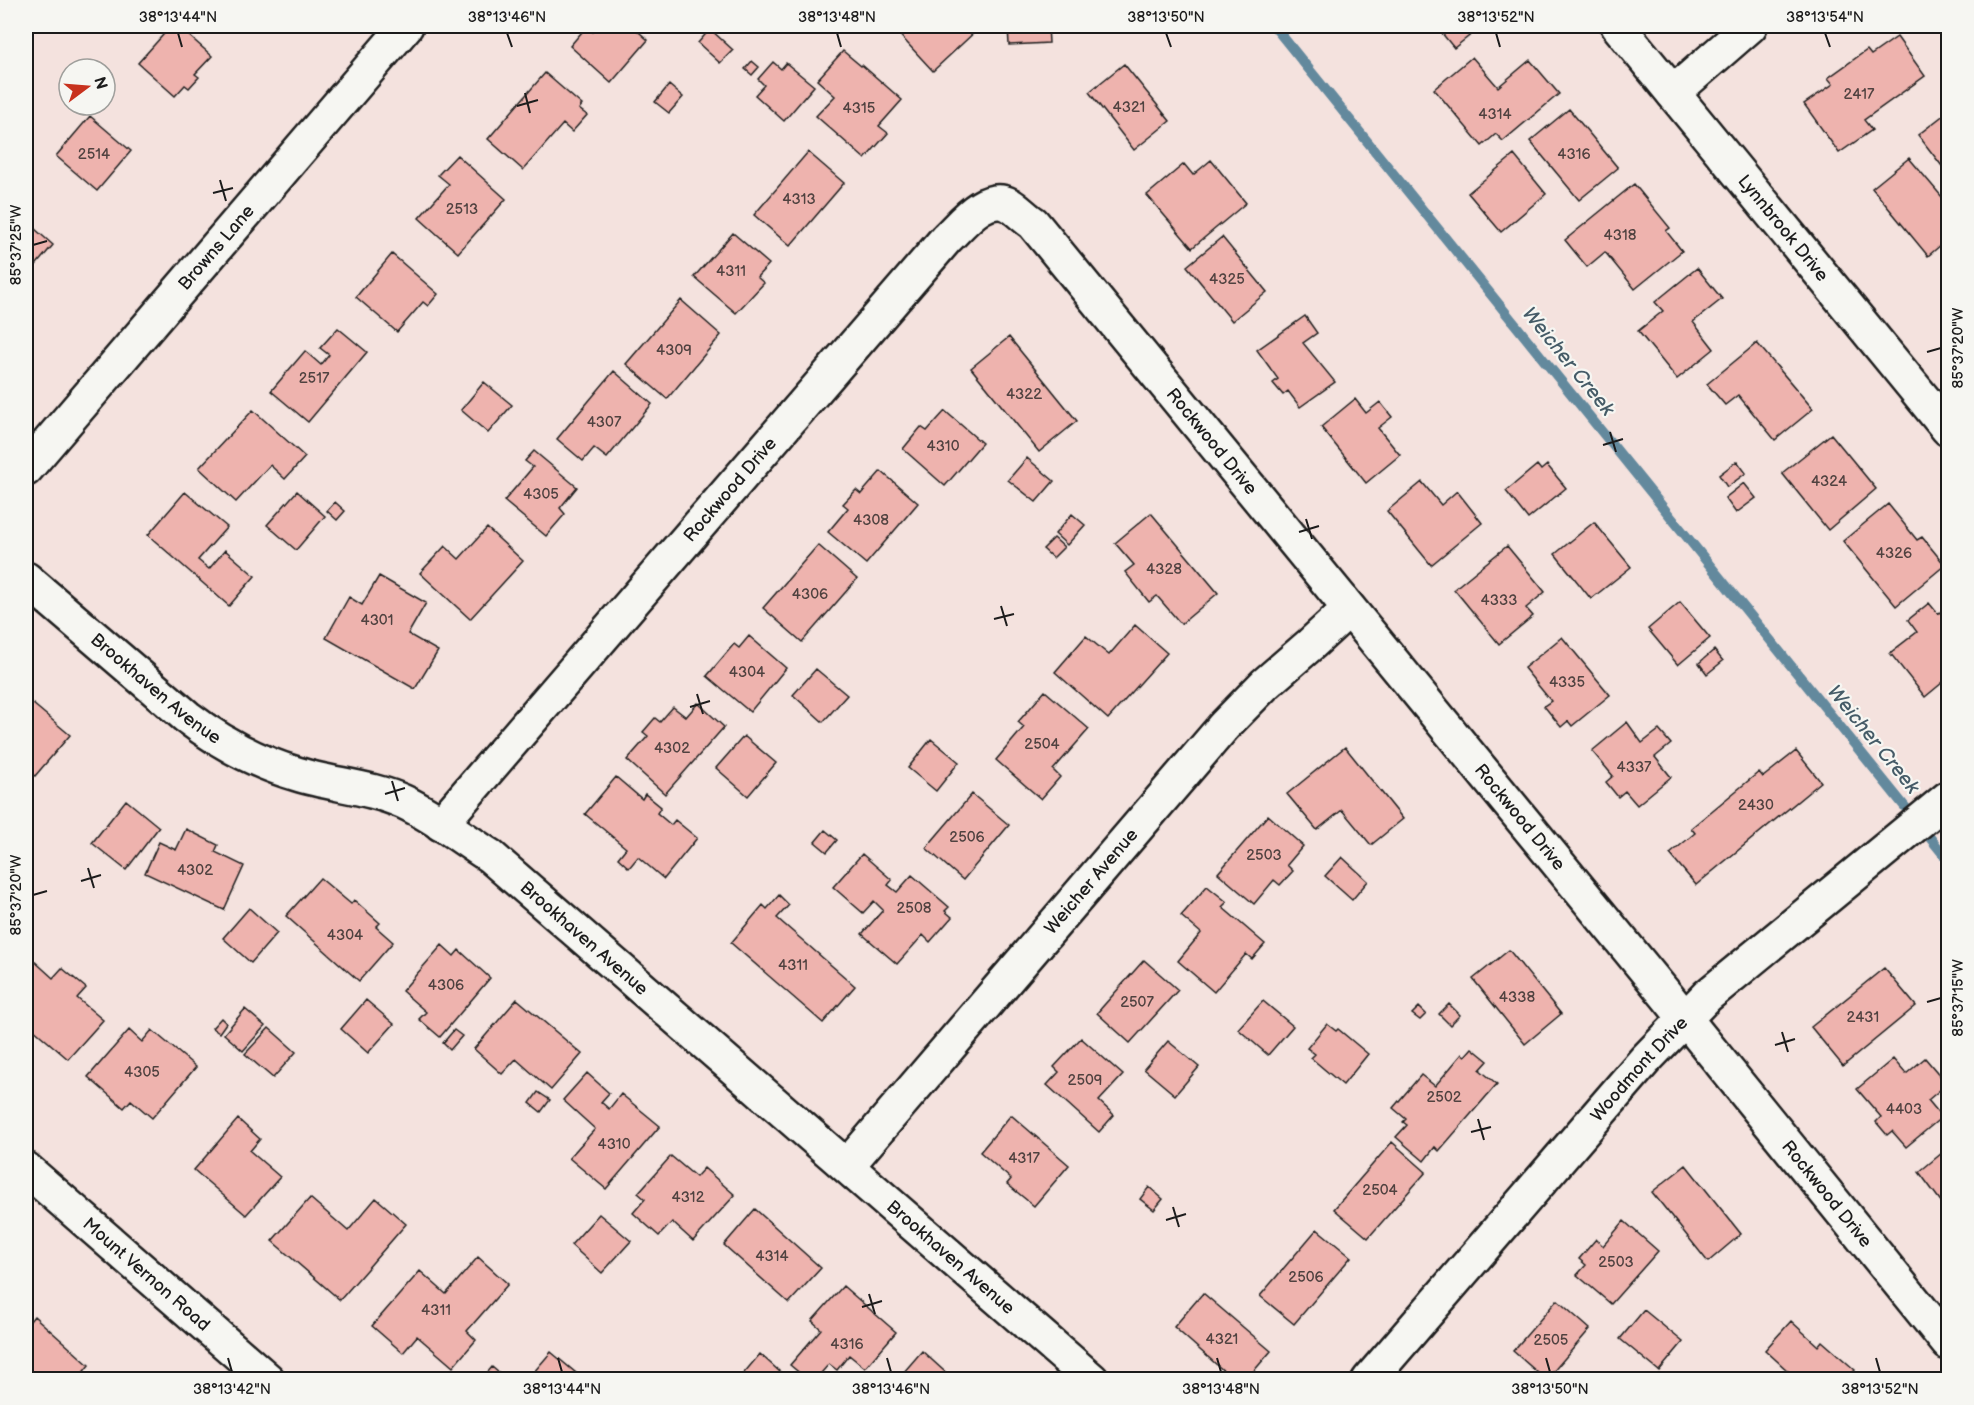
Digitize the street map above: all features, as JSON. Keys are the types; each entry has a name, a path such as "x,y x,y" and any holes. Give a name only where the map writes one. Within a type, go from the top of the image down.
{"street":[{"name":"Browns Lane","path":"26,469 406,26"},
{"name":"Lynnbrook Drive","path":"1618,26 1948,429"},
{"path":"1673,93 1750,26"},
{"name":"Rockwood Drive","path":"441,824 946,239 976,210 990,202 1008,204 1033,223 1948,1343"},
{"name":"Brookhaven Avenue","path":"26,579 212,736 245,755 297,774 405,802 490,856 1092,1380"},
{"name":"Weicher Avenue","path":"847,1166 1224,726 1265,684 1349,609"},
{"name":"Woodmont Drive","path":"1369,1380 1637,1069 1707,996 1948,798"},
{"name":"Mount Vernon Road","path":"26,1169 268,1380"}],"building":[{"path":"171,26 178,26 212,56 195,74 199,77 189,88 185,85 175,96 138,63"},
{"path":"587,26 593,32 599,26 632,26 648,40 611,83 570,46"},
{"path":"901,26 975,26 978,29 933,71 896,31"},
{"path":"1008,26 1048,26 1049,43 1009,45"},
{"path":"1436,26 1482,26 1454,48"},
{"path":"710,29 733,50 720,63 698,43"},
{"path":"1897,37 1925,76 1864,120 1872,130 1839,153 1804,104 1833,84 1828,78 1867,50 1871,55"},
{"path":"843,51 902,100 879,126 888,133 865,159 816,116 835,96 817,80"},
{"path":"1472,57 1498,87 1530,60 1559,94 1503,141 1496,134 1482,146 1434,89"},
{"path":"752,61 759,67 752,75 745,69"},
{"path":"773,62 781,69 786,63 814,86 784,121 755,95 764,85 758,79"},
{"path":"1124,64 1170,121 1134,150 1089,92"},
{"path":"545,73 582,105 579,109 587,115 572,132 563,124 523,170 488,139"},
{"path":"669,85 683,97 669,113 655,102"},
{"path":"1569,109 1618,168 1579,200 1530,141"},
{"path":"1945,114 1948,118 1948,160 1942,166 1918,135"},
{"path":"89,117 131,151 97,191 56,156"},
{"path":"808,152 844,183 790,246 754,215"},
{"path":"457,155 506,199 458,253 419,218 449,184 438,175"},
{"path":"1514,155 1546,194 1501,232 1468,193"},
{"path":"1909,158 1948,204 1948,239 1928,256 1872,188"},
{"path":"1211,160 1246,203 1192,248 1147,195 1184,164 1193,175"},
{"path":"1634,184 1670,228 1666,231 1682,251 1635,289 1605,252 1587,267 1565,240"},
{"path":"26,221 53,245 26,277"},
{"path":"733,233 769,264 757,277 764,283 736,313 694,277"},
{"path":"1222,237 1267,292 1232,321 1187,266"},
{"path":"392,254 438,294 428,306 423,302 397,332 356,297"},
{"path":"1697,268 1722,299 1693,322 1714,349 1677,379 1638,331 1663,311 1655,302"},
{"path":"681,300 721,335 667,399 626,364"},
{"path":"1305,316 1317,333 1303,343 1335,382 1300,407 1288,391 1283,395 1273,383 1278,379 1257,350"},
{"path":"338,328 367,352 308,422 271,391 305,351 321,365 329,355 320,348"},
{"path":"1009,337 1077,421 1039,452 971,368"},
{"path":"1757,343 1813,409 1775,440 1738,395 1725,405 1707,384"},
{"path":"614,371 652,404 607,458 594,448 583,461 557,439"},
{"path":"484,382 512,405 488,433 461,410"},
{"path":"1355,399 1366,413 1380,402 1392,417 1378,428 1400,455 1366,483 1321,427"},
{"path":"253,410 305,457 285,479 270,465 236,502 199,468"},
{"path":"945,411 982,443 945,486 903,449 921,427 927,431"},
{"path":"1831,434 1876,489 1828,530 1782,473"},
{"path":"534,451 577,487 560,508 565,514 546,536 504,501 533,467 525,461"},
{"path":"1027,458 1054,481 1036,502 1008,480"},
{"path":"1737,461 1746,473 1727,487 1719,475"},
{"path":"1537,465 1541,470 1547,465 1566,488 1528,519 1506,491"},
{"path":"881,471 918,503 866,564 828,532 848,508 843,504 856,490 861,494"},
{"path":"1422,482 1441,505 1457,491 1482,523 1431,565 1387,511"},
{"path":"1744,483 1756,498 1736,513 1725,498"},
{"path":"297,491 325,516 296,550 267,525"},
{"path":"185,492 227,527 198,560 209,569 225,550 255,576 229,606 148,535"},
{"path":"335,502 345,511 337,520 327,511"},
{"path":"1888,504 1917,540 1922,537 1945,565 1896,606 1843,541"},
{"path":"1151,513 1218,593 1181,624 1157,596 1149,602 1125,572 1134,565 1115,543"},
{"path":"1072,514 1085,525 1067,545 1055,534"},
{"path":"1594,522 1631,567 1591,599 1555,554"},
{"path":"487,528 523,561 470,619 420,573 445,546 459,559"},
{"path":"1054,538 1064,547 1053,558 1043,549"},
{"path":"818,545 857,579 802,642 763,608"},
{"path":"1507,546 1545,592 1526,608 1533,616 1499,644 1454,589"},
{"path":"379,576 426,603 408,634 438,651 415,689 326,638 349,597 362,605"},
{"path":"1680,602 1710,638 1678,665 1648,629"},
{"path":"1929,603 1938,614 1948,605 1948,678 1925,697 1890,653 1917,632 1908,620"},
{"path":"1135,625 1167,653 1108,719 1055,672 1086,636 1109,655"},
{"path":"749,636 786,668 750,712 707,676 734,644 739,648"},
{"path":"1562,637 1610,695 1572,726 1568,721 1561,727 1544,706 1551,701 1524,668"},
{"path":"1714,650 1723,661 1707,674 1699,663"},
{"path":"816,669 847,695 823,722 793,695"},
{"path":"1045,691 1089,729 1053,770 1060,777 1041,799 996,760 1024,727 1018,722"},
{"path":"26,698 70,735 35,776 26,769"},
{"path":"698,703 724,727 665,794 627,760 648,736 643,732 655,718 660,722 673,707 686,717"},
{"path":"1627,722 1642,743 1659,730 1671,744 1655,757 1671,777 1637,805 1625,791 1618,797 1606,782 1613,776 1592,751"},
{"path":"744,736 776,763 748,796 716,768"},
{"path":"931,739 959,762 936,791 908,768"},
{"path":"1345,747 1403,819 1371,845 1342,810 1317,830 1287,794"},
{"path":"1796,751 1821,782 1696,885 1670,854 1695,833 1691,828 1759,772 1763,777"},
{"path":"616,777 642,799 645,794 661,807 657,813 671,825 675,820 697,838 664,879 638,857 629,868 618,858 626,848 585,814"},
{"path":"972,794 1009,825 963,880 926,848"},
{"path":"126,800 159,827 126,870 92,843"},
{"path":"1268,815 1303,846 1287,865 1293,871 1280,885 1274,880 1254,904 1218,873"},
{"path":"186,829 218,845 215,852 244,866 224,910 145,873 159,842 176,850"},
{"path":"825,830 837,840 827,852 815,842"},
{"path":"862,854 892,880 888,885 897,892 912,875 949,907 945,911 952,917 930,942 923,935 897,964 862,934 883,910 874,901 863,913 833,887"},
{"path":"1342,857 1368,881 1352,900 1325,876"},
{"path":"320,878 351,904 354,900 380,923 376,927 393,942 359,981 286,916"},
{"path":"1207,886 1227,902 1222,907 1265,944 1252,959 1246,954 1214,992 1178,961 1201,933 1181,916"},
{"path":"779,895 789,905 777,918 855,986 823,1023 731,943 763,905 767,909"},
{"path":"249,908 277,933 251,963 223,938"},
{"path":"442,945 454,956 459,950 490,978 440,1037 419,1019 426,1012 402,991"},
{"path":"1509,950 1561,1014 1525,1044 1473,979"},
{"path":"32,959 53,978 62,968 86,988 77,998 103,1020 68,1059 26,1023 26,967"},
{"path":"1144,960 1178,990 1130,1043 1097,1013"},
{"path":"1884,968 1916,1006 1843,1066 1811,1027"},
{"path":"517,999 582,1054 551,1090 516,1059 502,1074 474,1049"},
{"path":"366,1000 394,1024 368,1053 341,1029"},
{"path":"1263,1001 1293,1026 1268,1055 1238,1029"},
{"path":"1449,1004 1460,1015 1450,1025 1439,1014"},
{"path":"1419,1007 1426,1014 1420,1020 1412,1014"},
{"path":"245,1009 265,1026 243,1051 224,1034"},
{"path":"221,1018 226,1023 219,1033 212,1028"},
{"path":"1327,1024 1336,1031 1338,1029 1368,1054 1343,1085 1311,1058 1315,1054 1307,1048"},
{"path":"269,1028 296,1052 273,1078 245,1054"},
{"path":"129,1030 142,1042 152,1030 196,1067 152,1118 131,1100 124,1108 88,1077"},
{"path":"454,1030 462,1036 450,1050 443,1043"},
{"path":"1081,1038 1123,1075 1099,1101 1114,1115 1099,1132 1047,1085 1059,1072 1054,1067"},
{"path":"1168,1041 1199,1067 1175,1095 1144,1069"},
{"path":"1472,1048 1488,1061 1480,1070 1497,1084 1439,1151 1435,1147 1424,1161 1396,1137 1407,1125 1403,1122 1406,1119 1393,1108 1421,1075 1435,1086 1462,1054 1465,1056"},
{"path":"1925,1058 1947,1084 1928,1100 1942,1117 1906,1147 1892,1131 1887,1135 1876,1122 1881,1117 1857,1089 1893,1059 1906,1074"},
{"path":"587,1073 609,1093 601,1102 609,1109 621,1094 660,1126 606,1189 569,1158 595,1129 563,1100"},
{"path":"538,1092 550,1100 541,1112 530,1103"},
{"path":"1011,1115 1069,1165 1034,1206 1007,1184 1011,1179 980,1152"},
{"path":"238,1119 260,1139 250,1151 280,1177 246,1215 194,1170"},
{"path":"1392,1142 1426,1172 1368,1238 1334,1209"},
{"path":"1948,1148 1948,1211 1919,1172"},
{"path":"671,1156 696,1177 704,1168 735,1195 693,1241 672,1222 659,1236 633,1213 645,1199 638,1193"},
{"path":"1686,1165 1741,1234 1708,1262 1652,1192"},
{"path":"1149,1187 1163,1199 1154,1210 1140,1199"},
{"path":"310,1198 348,1231 376,1198 406,1224 340,1300 272,1241"},
{"path":"755,1209 821,1268 789,1303 724,1245"},
{"path":"599,1214 631,1241 602,1273 571,1245"},
{"path":"1624,1221 1658,1251 1611,1304 1577,1275 1586,1265 1579,1259 1596,1239 1603,1246"},
{"path":"1317,1229 1351,1257 1294,1324 1260,1296"},
{"path":"478,1257 508,1284 467,1331 476,1340 453,1367 417,1336 403,1353 372,1326 420,1271 446,1294"},
{"path":"843,1286 896,1332 865,1368 849,1355 837,1370 829,1364 815,1380 808,1380 790,1365 821,1329 812,1321"},
{"path":"1203,1293 1271,1351 1246,1380 1234,1380 1174,1327"},
{"path":"1557,1300 1590,1329 1546,1380 1513,1351"},
{"path":"1644,1310 1683,1342 1659,1371 1620,1339"},
{"path":"34,1316 89,1365 77,1380 26,1380 26,1326"},
{"path":"1791,1321 1818,1346 1822,1341 1855,1370 1847,1380 1798,1380 1765,1350"},
{"path":"922,1351 954,1380 897,1380"},
{"path":"551,1352 582,1378 581,1380 527,1380"},
{"path":"760,1354 789,1380 738,1380"},
{"path":"492,1367 507,1380 481,1380"}],"waterway":[{"name":"Weicher Creek","path":"1274,26 1948,860"}]}
